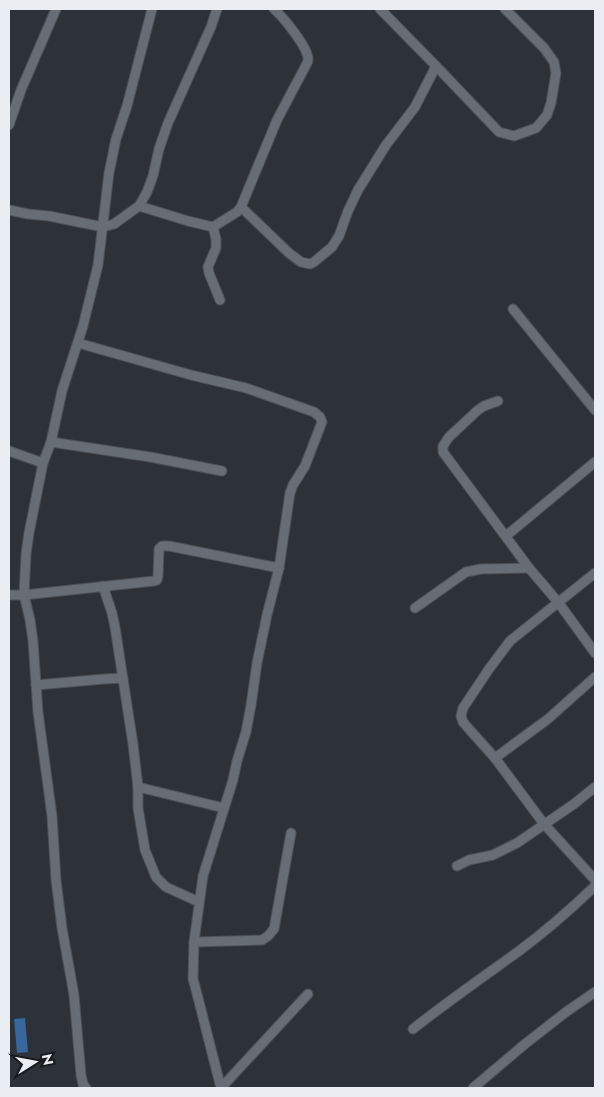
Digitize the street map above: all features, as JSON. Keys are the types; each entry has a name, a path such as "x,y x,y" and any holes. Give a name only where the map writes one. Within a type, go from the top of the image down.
{"street":[{"path":"9,125 21,90 56,9"},
{"path":"86,1088 81,1075 74,995 56,880 52,816 42,747 33,642 24,595 26,554 28,533 43,463 51,442 62,391 95,282 109,173 116,139 127,106 152,9"},
{"path":"9,210 103,227 114,224 139,206 153,176 159,149 168,123 211,27 217,9"},
{"path":"139,206 188,221 213,226 237,212 241,207 277,120 306,68 308,58 304,46 281,15 274,9"},
{"path":"380,9 499,132 514,136 536,128 547,115 556,73 554,62 544,48 505,9"},
{"path":"241,207 289,253 301,262 310,264 314,262 332,247 339,236 358,190 386,145 414,107 436,66"},
{"path":"213,226 216,248 208,267 220,300"},
{"path":"513,309 595,410"},
{"path":"78,343 246,388 314,412 320,417 322,422 305,466 290,493 279,568 266,615 246,732 203,876 198,902 193,979 221,1088"},
{"path":"498,401 478,410 449,437 443,446 443,452 595,653"},
{"path":"51,442 150,457 222,471"},
{"path":"9,451 43,463"},
{"path":"506,536 595,462"},
{"path":"9,595 154,581 157,580 158,576 159,549 162,546 279,568"},
{"path":"415,608 466,572 481,569 529,568"},
{"path":"595,573 510,641 488,669 463,708 461,716 463,722 495,758 544,824 595,880"},
{"path":"103,586 115,627 133,744 138,787 138,808 145,850 156,877 166,887 198,902"},
{"path":"495,758 548,719 595,677"},
{"path":"36,685 123,678"},
{"path":"138,787 224,808"},
{"path":"457,866 470,860 493,856 518,843 595,787"},
{"path":"194,942 262,940 268,936 274,929 291,833"},
{"path":"413,1029 519,951 567,912 595,886"},
{"path":"473,1088 525,1044 595,992"},
{"path":"221,1088 308,994"}],"building":[{"path":"25,1018 28,1052 17,1053 14,1019"}]}
